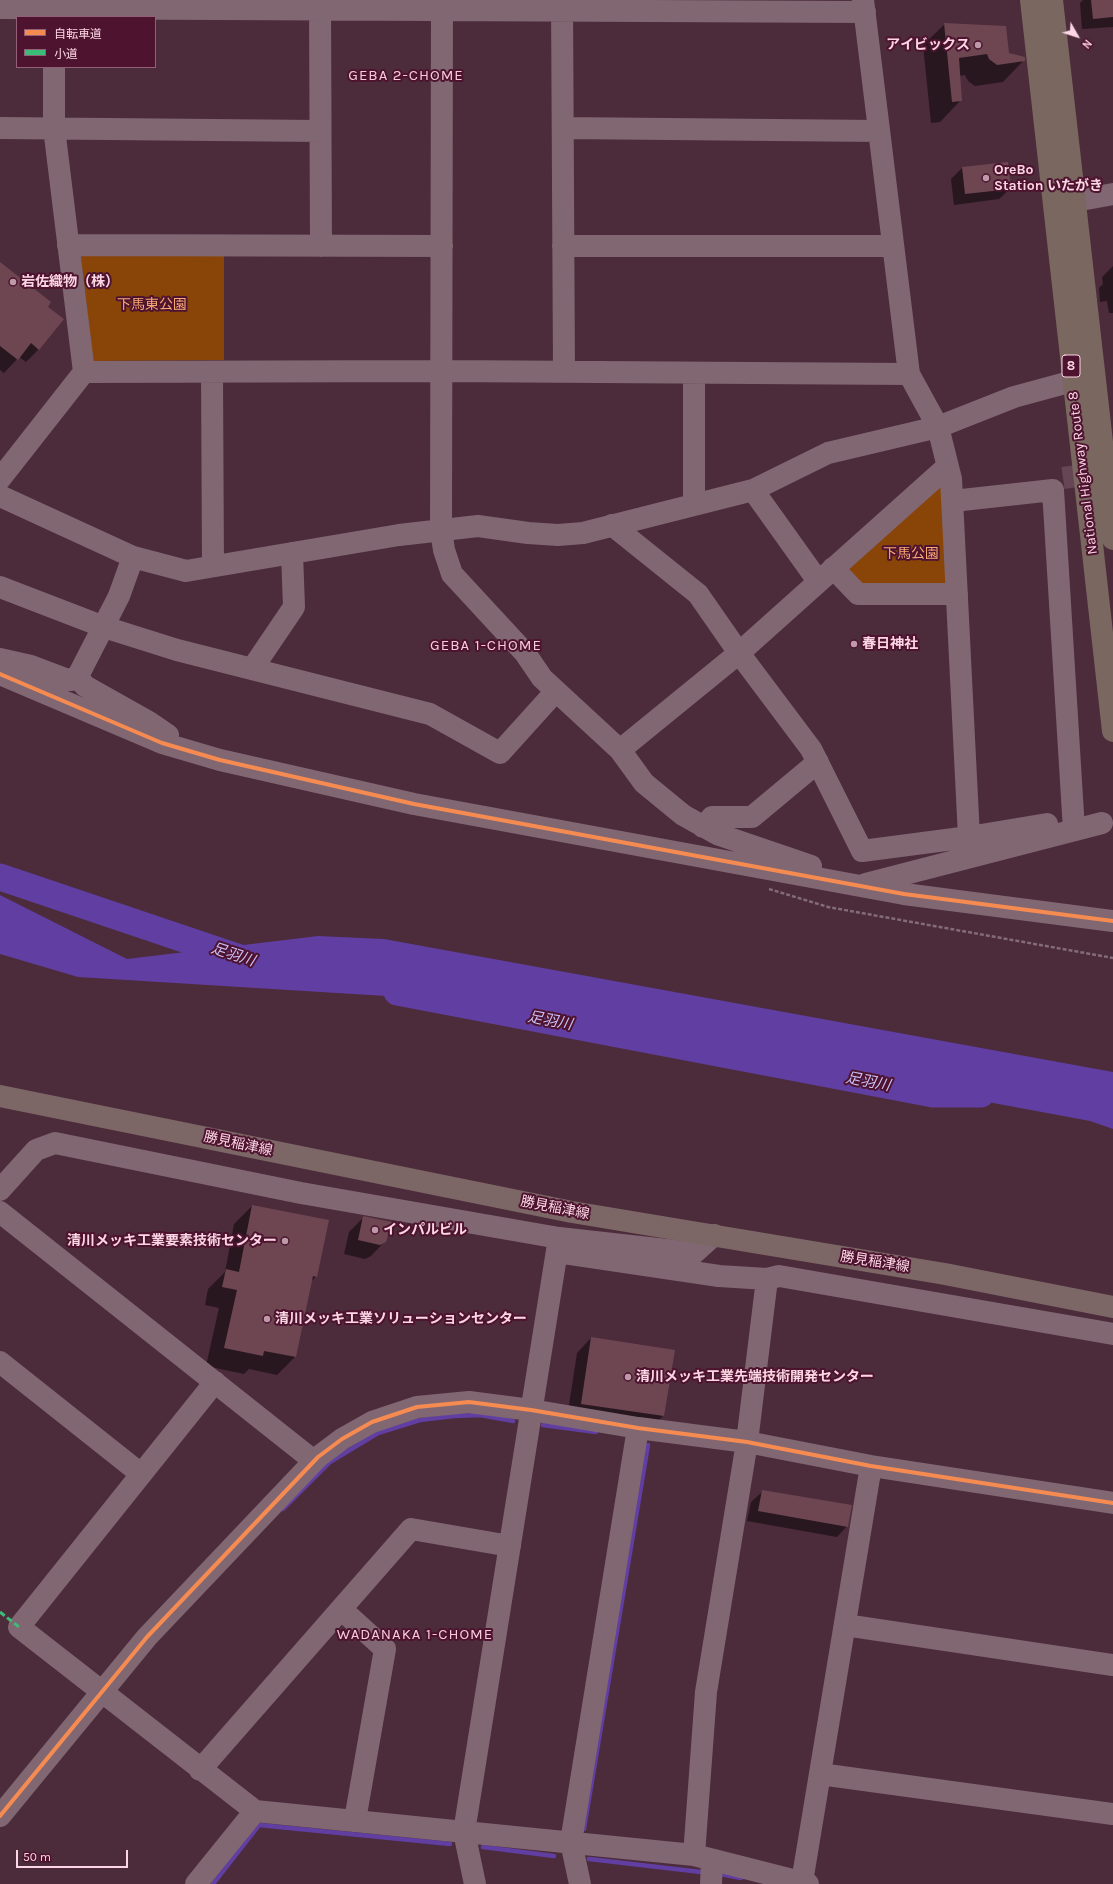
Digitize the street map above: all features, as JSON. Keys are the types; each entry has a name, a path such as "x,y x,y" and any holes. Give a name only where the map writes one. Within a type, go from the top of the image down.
{"highway":[{"name":"National Highway Route 8","path":"1031,0 1113,731"},
{"name":"National Highway Route 8","path":"1052,0 1113,539"}],"main road":[{"name":"勝見稲津線","path":"0,1096 572,1212 945,1274 1113,1307"}],"street":[{"path":"320,5 321,246"},
{"path":"0,8 320,5 864,6 909,374 938,427 948,466 952,495 969,837"},
{"path":"442,5 442,371 440,530 444,550 452,574 525,652 542,678 620,750 644,783 683,815 717,834 812,866 830,880"},
{"path":"562,5 564,372"},
{"path":"0,479 84,372 54,128 54,68"},
{"path":"0,128 320,131"},
{"path":"563,128 879,131"},
{"path":"1075,201 1113,194"},
{"path":"68,245 442,246"},
{"path":"563,246 893,246"},
{"path":"84,372 442,371 694,374 909,374"},
{"path":"212,372 213,566"},
{"path":"694,374 694,505"},
{"path":"0,496 133,557 186,571 398,535 478,526 528,533 558,535 583,533 753,490 828,453 938,427 1014,397 1073,382"},
{"path":"620,750 739,653 948,466"},
{"path":"952,495 1062,478"},
{"path":"753,490 826,575 858,594 957,594"},
{"path":"952,495 1053,490 1074,830"},
{"path":"612,525 698,594 739,653 811,749 862,850 969,837 1047,824 1049,836"},
{"path":"252,669 294,607 292,553"},
{"path":"0,659 32,666 68,680 72,680 79,674 104,627 119,596 133,557"},
{"path":"0,587 104,627 177,650 430,714 500,753 556,690"},
{"path":"0,674 162,743 220,760 414,804 859,886 1020,910 1113,921"},
{"path":"79,674 80,680 85,686 149,722 192,751"},
{"path":"704,827 712,817 752,817 818,762"},
{"path":"859,886 1102,822"},
{"path":"0,1190 36,1150 55,1143 718,1276 767,1279 779,1276 1113,1334"},
{"path":"0,1212 314,1461"},
{"path":"558,1245 694,1253 714,1235"},
{"path":"475,1884 464,1832 558,1245"},
{"path":"711,1884 703,1858 706,1692 747,1442 767,1279"},
{"path":"0,1362 141,1474"},
{"path":"215,1382 19,1627 200,1770 255,1811 572,1842 703,1858 805,1883 820,1774 871,1466"},
{"path":"0,1816 101,1691 147,1637 314,1461 342,1439 372,1422 417,1407 469,1402 532,1410 638,1428 747,1442 871,1466 1113,1504"},
{"path":"580,1884 572,1842 638,1428"},
{"path":"200,1770 412,1529 510,1546"},
{"path":"341,1609 385,1649 355,1820"},
{"path":"845,1624 1113,1665"},
{"path":"820,1774 1113,1814"},
{"path":"196,1884 255,1811"}],"path":[{"path":"767,889 828,906 1113,958"}],"green space":[{"name":"下馬東公園","path":"80,250 224,251 224,360 93,361"},
{"name":"下馬公園","path":"943,476 952,590 859,592 837,568"}],"water":[{"path":"0,895 127,959 318,936 384,939 1113,1072 1113,1129 1090,1121 434,999 78,977 0,954"}],"building":[{"path":"1091,0 1113,0 1113,17 1093,19"},
{"path":"944,23 1006,26 1009,53 1025,57 1025,61 997,65 989,59 987,54 959,58 962,101 952,102"},
{"name":"OreBo Station いたがき","path":"1008,162 1011,189 965,194 962,167"},
{"path":"0,262 51,302 48,307 64,319 39,350 31,343 18,360 0,346"},
{"path":"252,1205 329,1220 317,1277 313,1276 296,1357 264,1351 263,1356 224,1348 237,1290 222,1287 226,1269 239,1272"},
{"name":"インパルビル","path":"363,1216 392,1222 386,1242 380,1245 358,1240"},
{"name":"清川メッキ工業先端技術開発センター","path":"591,1337 675,1350 664,1416 581,1404"},
{"path":"762,1490 852,1505 848,1527 758,1511"}],"waterway":[{"name":"足羽川","path":"0,877 246,960"},
{"name":"足羽川","path":"397,992 933,1094 981,1094"},
{"path":"283,1509 330,1462 378,1433 420,1420 454,1416 480,1415 513,1421"},
{"path":"543,1425 596,1432"},
{"path":"584,1829 648,1445"},
{"path":"213,1884 259,1825 450,1844"},
{"path":"483,1847 554,1856"},
{"path":"589,1859 701,1872"},
{"path":"720,1874 741,1878"}],"tunnel":[{"path":"1063,478 1104,472"}],"marked path":[{"path":"0,1612 19,1627"}],"cycle path":[{"path":"0,674 162,743 220,760 414,804 904,894 1113,921"},
{"path":"0,1816 147,1637 318,1457 342,1439 372,1422 417,1407 469,1402 531,1410 638,1428 747,1442 871,1466 1113,1503"}],"place":[{"name":"アイビックス","path":"978,45"},
{"name":"OreBo Station いたがき","path":"986,178"},
{"name":"岩佐織物（株）","path":"13,282"},
{"name":"春日神社","path":"854,644"},
{"name":"インパルビル","path":"375,1230"},
{"name":"清川メッキ工業要素技術センター","path":"285,1241"},
{"name":"清川メッキ工業ソリューションセンター","path":"267,1319"},
{"name":"清川メッキ工業先端技術開発センター","path":"628,1377"}],"district":[{"name":"GEBA 2-CHOME","path":"406,76"},
{"name":"GEBA 1-CHOME","path":"486,646"},
{"name":"WADANAKA 1-CHOME","path":"415,1635"}]}
